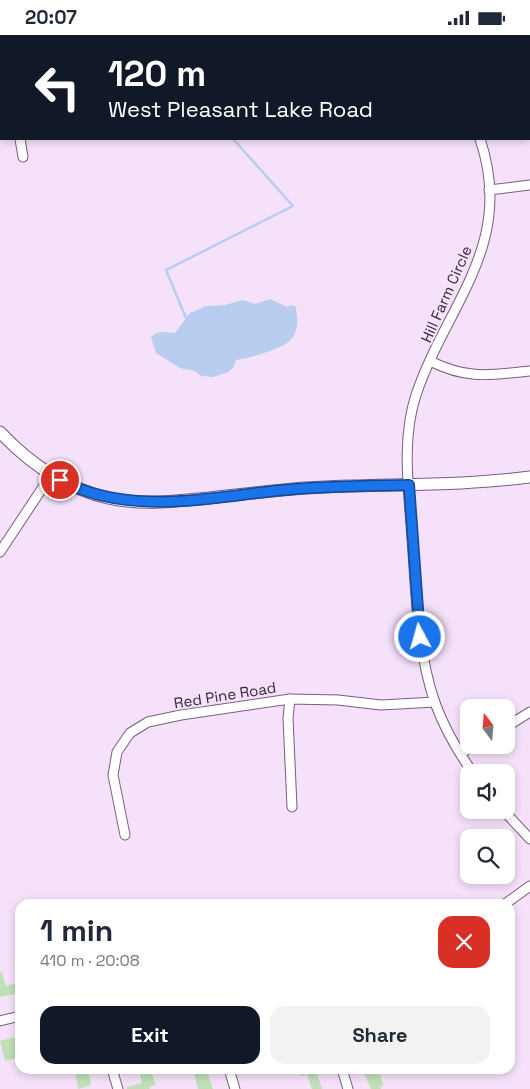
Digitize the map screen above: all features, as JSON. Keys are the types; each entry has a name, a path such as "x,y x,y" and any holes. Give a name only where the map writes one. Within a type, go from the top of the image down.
{"street":[{"path":"20,140 23,157"},
{"name":"Hill Farm Circle","path":"460,751 435,702 422,655 416,601 409,485 408,431 421,381 477,267 487,228 489,190 487,164 480,140"},
{"path":"489,190 530,185"},
{"name":"Hill Farm Circle","path":"430,361 451,371 477,376 530,371"},
{"path":"0,432 22,453 50,475 70,485 103,497 149,503 305,488 470,483 530,477"},
{"path":"0,552 50,475"},
{"path":"290,699 288,718 292,807"},
{"name":"Red Pine Road","path":"125,835 113,775 117,752 130,733 148,722 181,715 290,699 338,700 381,705 435,702"},
{"path":"515,721 530,712"},
{"path":"511,819 530,839"},
{"path":"512,899 530,886"},
{"path":"0,1021 15,1017"},
{"path":"114,1074 118,1089"},
{"path":"230,1074 235,1089"},
{"path":"344,1074 348,1089"}],"water":[{"path":"270,299 287,307 292,305 296,307 297,323 295,334 289,342 282,346 258,355 236,360 233,368 228,372 213,377 202,376 194,371 180,368 156,353 151,337 159,332 175,333 190,313 206,306 225,305 243,300 255,304"}],"building":[{"path":"2,972 6,986 15,983 15,994 0,997 0,973"},
{"path":"15,1037 15,1058 5,1061 0,1041"},
{"path":"76,1074 89,1074 91,1085 78,1089"},
{"path":"140,1074 152,1074 156,1085 149,1087 150,1089 127,1089 127,1087 142,1083"},
{"path":"194,1074 208,1074 213,1089 198,1089"},
{"path":"307,1074 317,1074 322,1089 312,1089"},
{"path":"364,1074 380,1074 383,1086 380,1086 381,1089 371,1089"}],"waterway":[{"path":"186,318 166,270 293,206 234,140"}],"route":[{"path":"60,480 108,498 149,503 305,488 409,485 420,637"}]}
